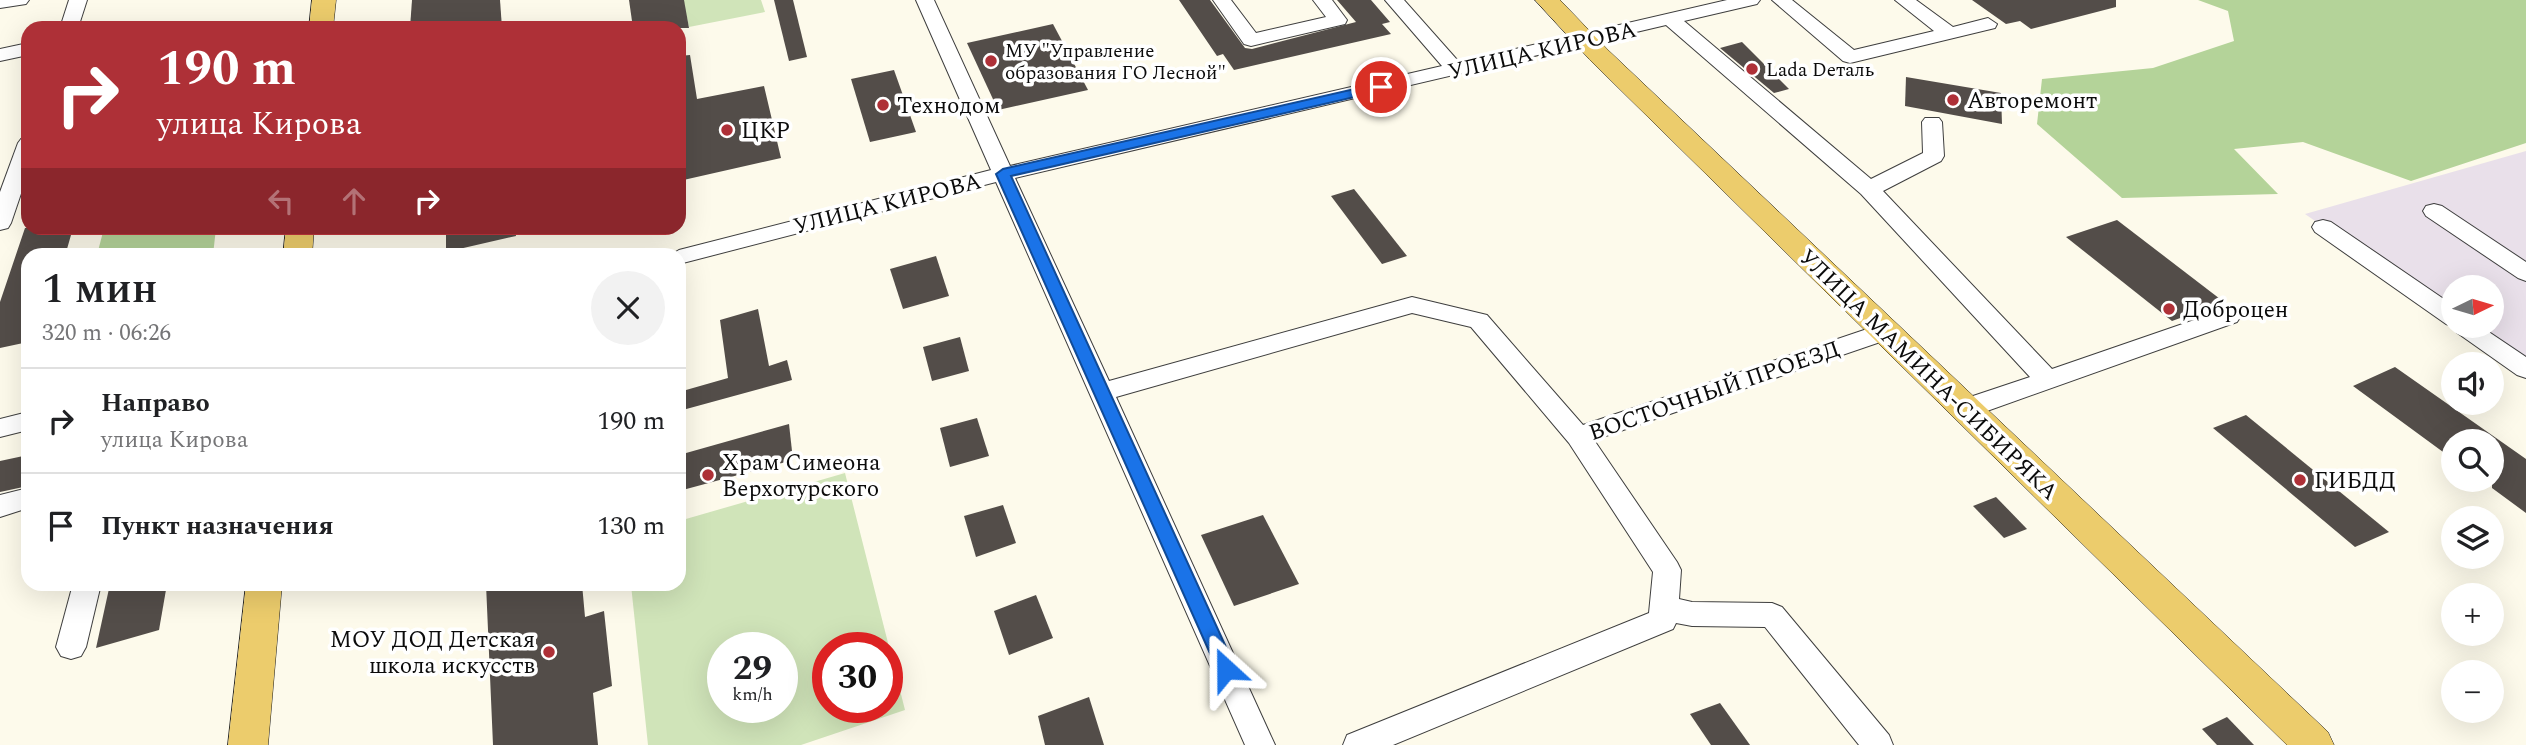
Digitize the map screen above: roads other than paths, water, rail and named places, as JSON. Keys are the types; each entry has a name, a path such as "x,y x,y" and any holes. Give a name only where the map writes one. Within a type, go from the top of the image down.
{"main road":[{"path":"322,21 324,0"},
{"path":"336,21 337,0"},
{"name":"УЛИЦА МАМИНА-СИБИРЯКА","path":"1548,0 1884,332 2314,745"},
{"path":"248,745 263,591"},
{"path":"268,745 281,591"}],"street":[{"path":"0,4 20,0"},
{"path":"71,21 78,0"},
{"path":"925,0 1260,745"},
{"path":"1222,0 1251,40 1338,20 1322,0"},
{"path":"1394,0 1456,70"},
{"name":"УЛИЦА КИРОВА","path":"686,255 1003,174 1751,0"},
{"path":"1781,0 1850,57 1988,24"},
{"path":"1905,0 1950,33"},
{"path":"1671,20 1869,189 2048,380"},
{"path":"0,55 21,50"},
{"path":"1869,189 1934,156 1933,122"},
{"path":"0,223 16,157"},
{"path":"2434,211 2526,273"},
{"path":"2323,227 2441,309"},
{"path":"1101,392 1412,305 1479,321 1578,436"},
{"path":"1964,409 2229,316"},
{"name":"ВОСТОЧНЫЙ ПРОЕЗД","path":"1664,608 1667,570 1578,436 1884,332"},
{"path":"2481,338 2526,369"},
{"path":"0,428 21,423"},
{"path":"0,506 21,500"},
{"path":"71,647 85,591"},
{"path":"1358,745 1663,620 1664,608 1692,614 1772,615 1878,745"}],"place":[{"name":"МУ \"Управление образования ГО Лесной\"","path":"991,61"},
{"name":"Lada Dеталь","path":"1752,69"},
{"name":"Авторемонт","path":"1953,100"},
{"name":"Технодом","path":"883,105"},
{"name":"ЦКР","path":"727,130"},
{"name":"Доброцен","path":"2169,309"},
{"name":"Храм Симеона Верхотурского","path":"708,475"},
{"name":"ГИБДД","path":"2300,480"},
{"name":"МОУ ДОД Детская школа искусств","path":"549,652"}]}
